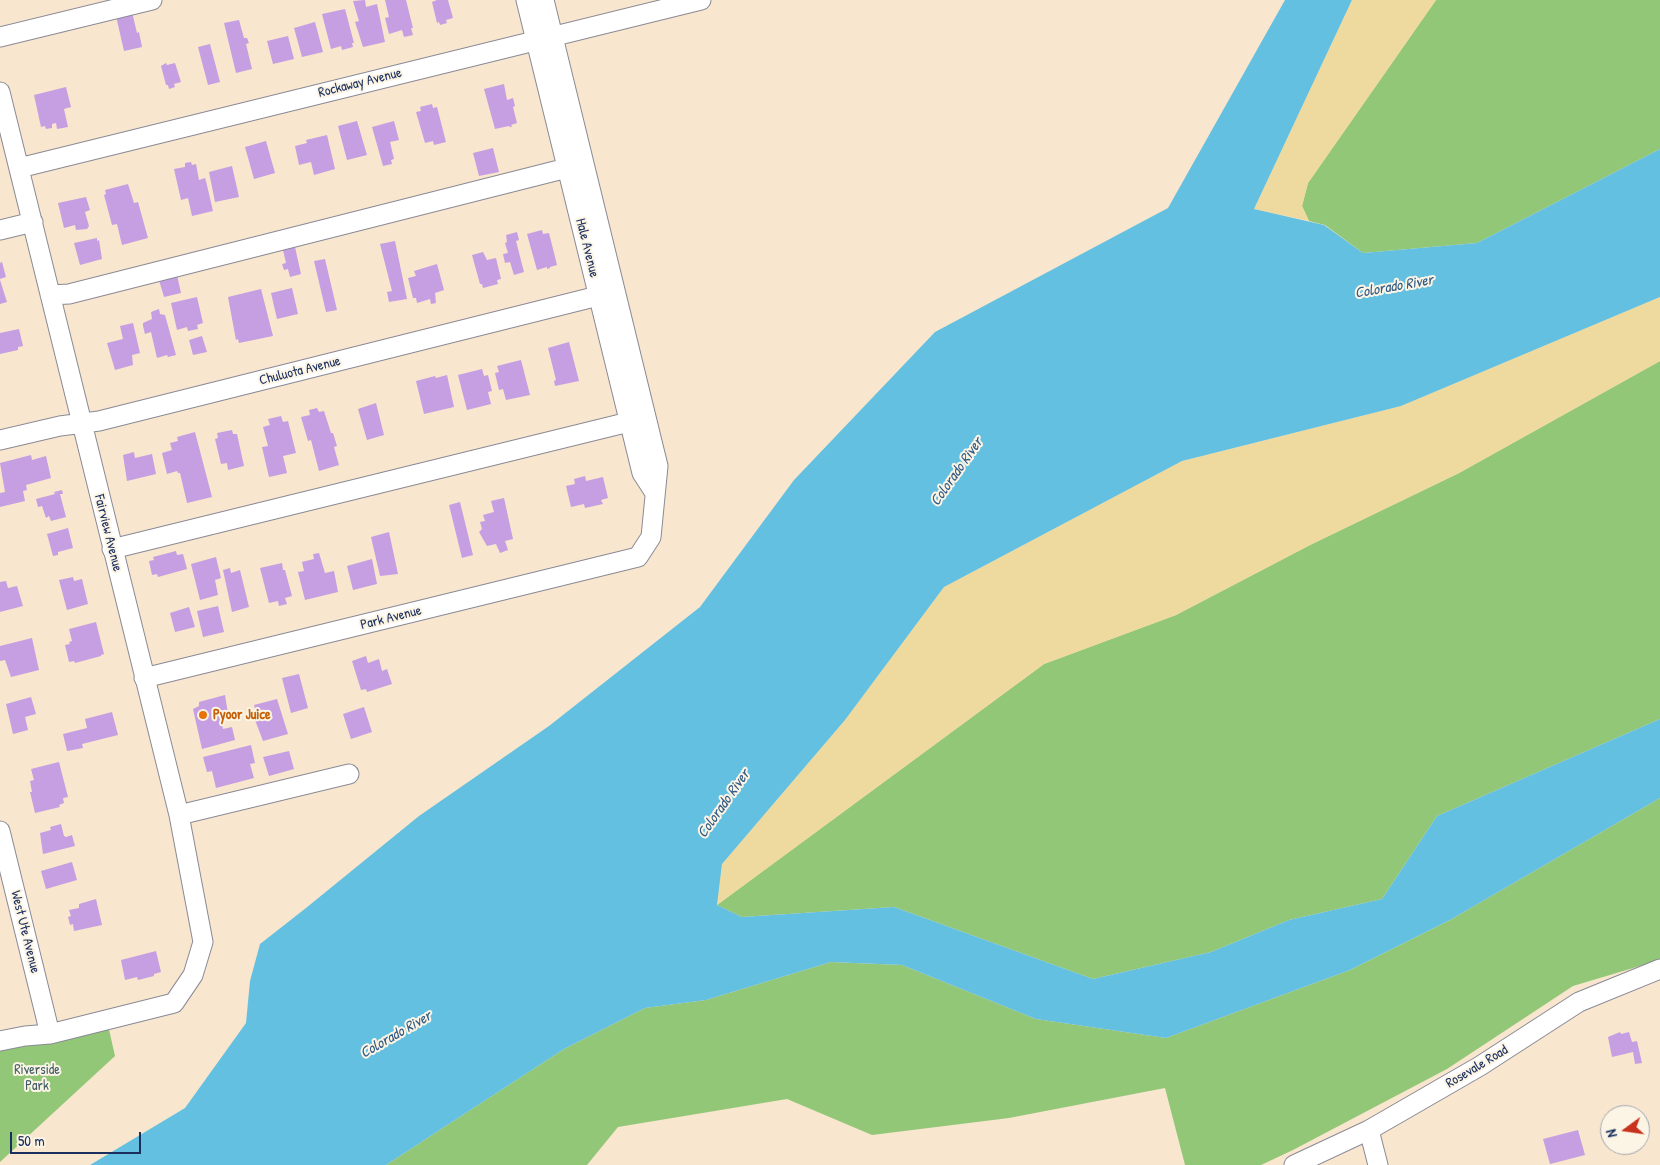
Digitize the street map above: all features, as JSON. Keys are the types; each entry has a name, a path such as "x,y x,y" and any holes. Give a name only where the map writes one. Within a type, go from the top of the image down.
{"street":[{"path":"0,37 152,0"},
{"name":"Hale Avenue","path":"526,0 545,39 658,466 651,537 638,557"},
{"name":"Hale Avenue","path":"544,0 545,39 567,168 642,473 655,493"},
{"name":"Rockaway Avenue","path":"19,168 701,0"},
{"name":"Fairview Avenue","path":"0,92 179,815 203,942 192,975 174,1002 50,1034 0,1041"},
{"path":"50,296 69,294 567,168"},
{"path":"0,230 33,222"},
{"name":"Chuluota Avenue","path":"0,440 60,426 100,421 598,296"},
{"path":"112,549 629,422"},
{"name":"Park Avenue","path":"144,678 638,557"},
{"path":"179,815 349,774"},
{"name":"West Ute Avenue","path":"0,831 50,1034"},
{"name":"Rosevale Road","path":"1294,1165 1369,1130 1480,1066 1579,1002 1660,969"},
{"path":"1369,1130 1378,1165"}],"green space":[{"path":"1436,0 1660,0 1660,149 1477,243 1363,253 1325,225 1309,221 1302,206 1308,183"},
{"path":"1660,361 1660,719 1437,816 1382,899 1289,920 1211,952 1093,979 894,907 742,917 717,905 1044,664 1176,615 1310,545 1459,473"},
{"path":"1660,798 1660,960 1573,986 1447,1069 1261,1165 1185,1165 1165,1088 1009,1118 872,1135 787,1099 618,1127 587,1165 386,1165 564,1049 645,1008 706,1000 831,962 902,965 1036,1019 1166,1038 1350,970 1450,920"},
{"name":"Riverside Park","path":"108,1025 115,1056 0,1162 0,1048"}],"sand":[{"path":"1352,0 1436,0 1308,183 1302,206 1309,221 1254,209"},
{"path":"1660,297 1660,361 1459,473 1310,545 1176,615 1044,664 717,905 722,864 845,720 944,587 1182,461 1401,406"}],"water":[{"name":"Colorado River","path":"1285,0 1352,0 1254,209 1324,225 1363,253 1477,243 1660,149 1660,297 1401,406 1182,461 944,587 845,720 722,864 717,905 742,917 894,907 1093,979 1211,952 1289,920 1382,899 1437,816 1660,719 1660,798 1450,920 1350,970 1166,1038 1036,1019 902,965 831,962 706,1000 645,1008 564,1049 386,1165 90,1165 185,1108 246,1023 250,981 260,944 419,816 549,726 700,607 794,480 935,332 1168,208"}],"building":[{"path":"365,0 366,7 377,4 385,42 363,47 355,22 359,21 353,1"},
{"path":"385,0 406,0 413,35 404,37 402,30 389,34 385,18 389,17"},
{"path":"448,0 453,18 446,20 447,23 440,25 439,22 437,23 432,2"},
{"path":"345,9 354,43 352,43 353,47 342,50 341,46 331,49 322,14"},
{"path":"132,12 142,47 124,51 116,16"},
{"path":"239,20 244,38 247,38 249,43 246,44 252,69 236,73 224,23"},
{"path":"315,22 323,52 302,57 294,28"},
{"path":"288,36 294,59 273,64 267,41"},
{"path":"210,44 220,82 208,85 198,47"},
{"path":"166,63 167,65 175,63 181,82 174,84 175,87 169,89 168,85 166,85 161,66"},
{"path":"504,84 507,100 513,98 517,123 511,125 512,127 495,129 484,89"},
{"path":"66,87 71,107 64,109 68,127 57,129 56,123 52,124 52,128 46,129 45,126 41,127 34,95"},
{"path":"432,104 433,108 437,107 446,142 434,145 433,141 425,143 416,112 421,111 420,107"},
{"path":"357,121 367,155 347,160 338,126"},
{"path":"394,121 399,140 390,142 394,159 391,160 392,164 383,166 372,127"},
{"path":"327,135 335,169 314,175 311,162 299,165 295,146 307,143 306,140"},
{"path":"266,141 275,173 254,179 245,147"},
{"path":"493,148 499,172 479,176 473,153"},
{"path":"191,162 192,165 196,164 199,180 205,178 213,211 192,216 188,198 181,200 174,169 185,167 185,163"},
{"path":"232,166 239,197 215,202 209,172"},
{"path":"128,184 134,203 138,202 148,238 122,245 117,224 112,225 104,195 106,194 105,190"},
{"path":"86,197 90,210 85,212 89,226 87,229 76,230 75,225 64,228 58,203"},
{"path":"542,230 543,234 549,233 557,265 537,270 527,234"},
{"path":"517,232 519,240 516,241 524,272 514,275 510,262 505,263 503,254 508,253 505,243 507,242 506,235"},
{"path":"97,238 102,259 80,265 74,243"},
{"path":"395,241 407,299 389,302 387,292 392,291 380,244"},
{"path":"295,247 301,274 290,277 288,269 284,270 282,264 286,263 283,250"},
{"path":"483,252 487,260 496,258 501,279 497,280 498,284 483,288 482,284 480,284 472,255"},
{"path":"325,259 337,310 326,312 314,261"},
{"path":"2,262 6,277 0,279 0,263"},
{"path":"437,264 444,290 435,293 436,303 431,304 430,299 417,303 416,298 413,298 408,278 416,276 414,271"},
{"path":"177,275 181,293 164,297 159,280"},
{"path":"0,280 7,302 0,304"},
{"path":"292,288 298,314 277,319 271,293"},
{"path":"261,289 273,336 239,343 238,339 236,340 228,297"},
{"path":"197,297 203,323 197,325 198,329 188,331 187,327 177,330 171,303"},
{"path":"159,309 160,314 165,315 176,355 157,358 151,332 145,334 143,323 152,319 151,312"},
{"path":"133,323 140,353 132,355 133,365 115,370 107,343 123,339 120,326"},
{"path":"19,329 23,346 18,347 18,350 0,354 0,333"},
{"path":"202,336 207,352 193,355 189,340"},
{"path":"569,342 579,381 555,386 554,381 556,380 548,348"},
{"path":"521,360 530,395 506,400 503,389 499,390 495,373 499,372 497,366"},
{"path":"482,369 484,376 488,375 492,391 488,392 491,404 467,410 458,375"},
{"path":"447,375 454,407 424,414 416,381"},
{"path":"376,403 384,435 367,440 358,409"},
{"path":"317,408 319,412 324,411 331,433 333,433 337,446 334,447 339,465 319,471 311,440 308,441 301,417 310,415 309,410"},
{"path":"281,416 283,422 288,421 296,453 283,456 287,473 269,477 262,447 268,446 263,427 270,425 268,419"},
{"path":"232,430 233,434 237,434 244,466 228,470 227,463 221,464 215,439 218,438 217,433"},
{"path":"195,432 212,497 187,503 180,473 177,471 167,474 162,453 172,450 170,443 178,441 177,437"},
{"path":"134,452 135,458 152,454 156,474 127,481 123,455"},
{"path":"31,455 32,460 46,456 51,478 26,485 27,490 23,491 25,501 0,507 0,493 5,492 0,463"},
{"path":"585,476 586,481 603,477 608,498 601,500 603,504 585,508 584,504 571,507 566,486 575,484 574,479"},
{"path":"62,490 63,494 60,494 66,517 51,521 49,516 46,518 42,506 38,507 36,499"},
{"path":"504,498 513,539 505,541 508,550 500,553 496,544 487,546 479,532 482,529 480,522 485,521 483,515 494,512 491,501"},
{"path":"460,502 473,555 462,558 449,505"},
{"path":"68,528 73,548 58,552 58,555 53,556 47,534"},
{"path":"389,532 398,574 380,576 371,537"},
{"path":"176,551 177,555 183,554 187,569 158,577 157,574 152,575 149,561 154,560 153,557"},
{"path":"319,553 325,573 334,571 338,592 305,600 298,572 304,571 302,562 314,559 313,554"},
{"path":"216,557 221,578 215,580 218,595 200,600 191,564"},
{"path":"372,559 377,584 353,590 347,566"},
{"path":"282,563 292,596 285,598 287,604 279,606 278,601 269,603 260,568"},
{"path":"230,568 231,573 240,570 249,607 232,612 223,570"},
{"path":"73,577 74,581 82,579 88,604 67,610 59,580"},
{"path":"6,581 8,588 17,586 23,606 0,612 0,582"},
{"path":"218,606 224,632 203,637 197,611"},
{"path":"189,607 195,627 175,632 170,613"},
{"path":"96,622 104,654 75,663 74,661 69,662 65,645 70,644 69,642 72,641 69,629"},
{"path":"32,638 39,670 11,677 5,660 0,661 0,646"},
{"path":"366,656 368,663 379,659 382,671 387,669 392,684 367,692 366,689 361,690 352,661"},
{"path":"299,674 308,708 291,713 282,678"},
{"path":"225,695 228,714 220,716 223,729 232,727 235,740 202,749 193,709 199,706 199,702"},
{"path":"31,697 36,714 25,717 28,730 13,734 6,704"},
{"path":"277,699 288,734 263,741 255,720 258,719 254,705"},
{"path":"364,707 372,732 351,739 343,714"},
{"path":"112,712 118,735 82,744 83,748 67,751 63,734 87,728 85,719"},
{"path":"251,745 255,763 250,764 254,778 216,788 212,771 207,772 203,757"},
{"path":"289,751 294,769 269,776 263,757"},
{"path":"59,762 68,797 63,798 64,803 59,805 60,807 35,813 30,792 32,792 30,781 34,780 31,769"},
{"path":"61,824 64,836 72,835 75,846 43,854 40,833 51,830 50,827"},
{"path":"72,862 77,880 46,889 41,871"},
{"path":"96,899 102,925 74,931 73,924 70,925 68,917 71,916 69,910 79,908 79,904"},
{"path":"156,951 161,972 138,980 137,977 125,980 121,960"},
{"path":"1620,1032 1621,1034 1629,1032 1632,1042 1637,1041 1642,1063 1635,1064 1633,1052 1612,1057 1608,1037"},
{"path":"1578,1130 1585,1155 1550,1164 1543,1139"}],"place":[{"name":"Pyoor Juice","path":"203,715"}]}
